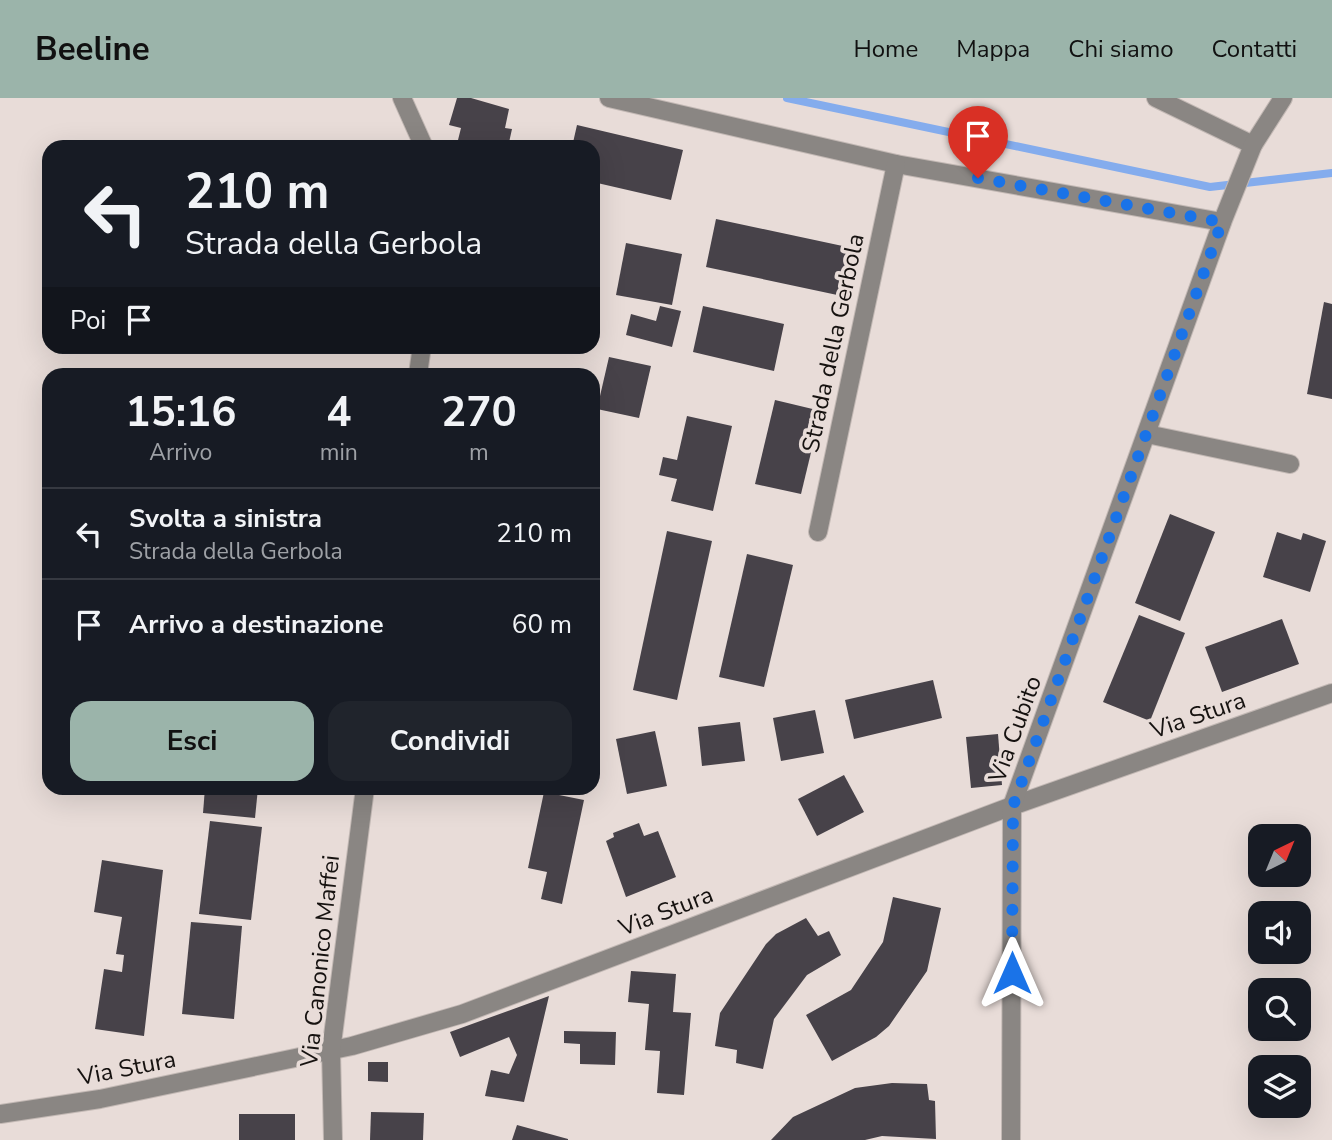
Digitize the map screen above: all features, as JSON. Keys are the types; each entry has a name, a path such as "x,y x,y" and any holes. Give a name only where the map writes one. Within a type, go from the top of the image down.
{"street":[{"path":"402,98 421,140"},
{"path":"610,98 896,164 1223,221"},
{"path":"1156,98 1250,152"},
{"name":"Via Cubito","path":"1011,1140 1013,806 1223,221 1250,152 1283,98"},
{"name":"Strada della Gerbola","path":"818,532 896,164"},
{"path":"1147,433 1290,464"},
{"name":"Via Stura","path":"0,1114 100,1099 331,1051 463,1014 1013,806 1332,693"},
{"name":"Via Canonico Maffei","path":"333,1140 331,1051 364,795"}],"building":[{"path":"457,98 471,98 509,109 505,128 512,129 510,140 458,140 461,128 449,125"},
{"path":"577,125 683,150 671,200 600,184 600,140 574,140"},
{"path":"716,219 852,248 842,296 706,267"},
{"path":"626,243 682,254 672,305 616,295"},
{"path":"1324,302 1332,304 1332,399 1307,394"},
{"path":"660,306 681,311 672,347 626,335 631,314 656,321"},
{"path":"703,306 784,324 774,371 693,352"},
{"path":"609,357 651,366 639,418 600,410 600,396"},
{"path":"775,400 821,411 801,494 755,484"},
{"path":"687,416 732,426 713,511 671,501 677,479 659,475 663,457 677,460"},
{"path":"1170,514 1215,532 1180,621 1135,603"},
{"path":"667,531 712,541 677,700 633,690"},
{"path":"1277,532 1301,540 1303,533 1326,541 1310,592 1263,577"},
{"path":"747,554 793,565 764,687 719,677"},
{"path":"1139,615 1185,633 1150,721 1103,702"},
{"path":"1282,619 1299,664 1222,692 1205,647"},
{"path":"933,680 942,718 854,739 845,700"},
{"path":"815,710 824,753 781,761 773,718"},
{"path":"740,722 745,761 702,766 698,727"},
{"path":"655,731 667,786 627,794 616,739"},
{"path":"998,734 1002,785 971,788 966,737"},
{"path":"844,775 864,812 817,836 798,799"},
{"path":"204,795 257,795 255,818 203,813"},
{"path":"543,795 584,800 562,904 541,899 547,872 528,868"},
{"path":"210,821 262,827 251,920 199,914"},
{"path":"639,823 644,836 658,831 676,877 626,897 606,841 614,837 613,833"},
{"path":"102,860 163,870 144,1036 95,1029 104,969 122,972 124,955 116,954 122,917 94,912"},
{"path":"893,897 941,908 927,971 889,1026 876,1037 832,1061 806,1015 851,990 883,942"},
{"path":"806,918 818,936 829,931 841,955 807,975 774,1019 763,1069 736,1063 737,1050 715,1046 720,1013 766,944 776,934"},
{"path":"191,922 242,926 234,1019 182,1014"},
{"path":"631,971 676,974 673,1012 691,1013 684,1095 657,1093 660,1051 645,1050 649,1004 628,1002"},
{"path":"549,996 524,1102 485,1096 491,1070 509,1074 517,1055 509,1037 460,1057 450,1032"},
{"path":"564,1031 616,1032 615,1065 580,1064 580,1044 564,1043"},
{"path":"368,1062 388,1062 388,1082 368,1081"},
{"path":"892,1083 927,1084 929,1100 935,1101 936,1139 882,1136 865,1140 771,1140 793,1117 855,1088"},
{"path":"371,1112 424,1113 423,1140 370,1140"},
{"path":"239,1114 295,1114 295,1140 239,1140"},
{"path":"517,1125 568,1139 568,1140 512,1140"}],"waterway":[{"path":"787,98 1210,187 1332,173"}],"route":[{"path":"978,178 1222,222 1013,806 1012,973"}]}
